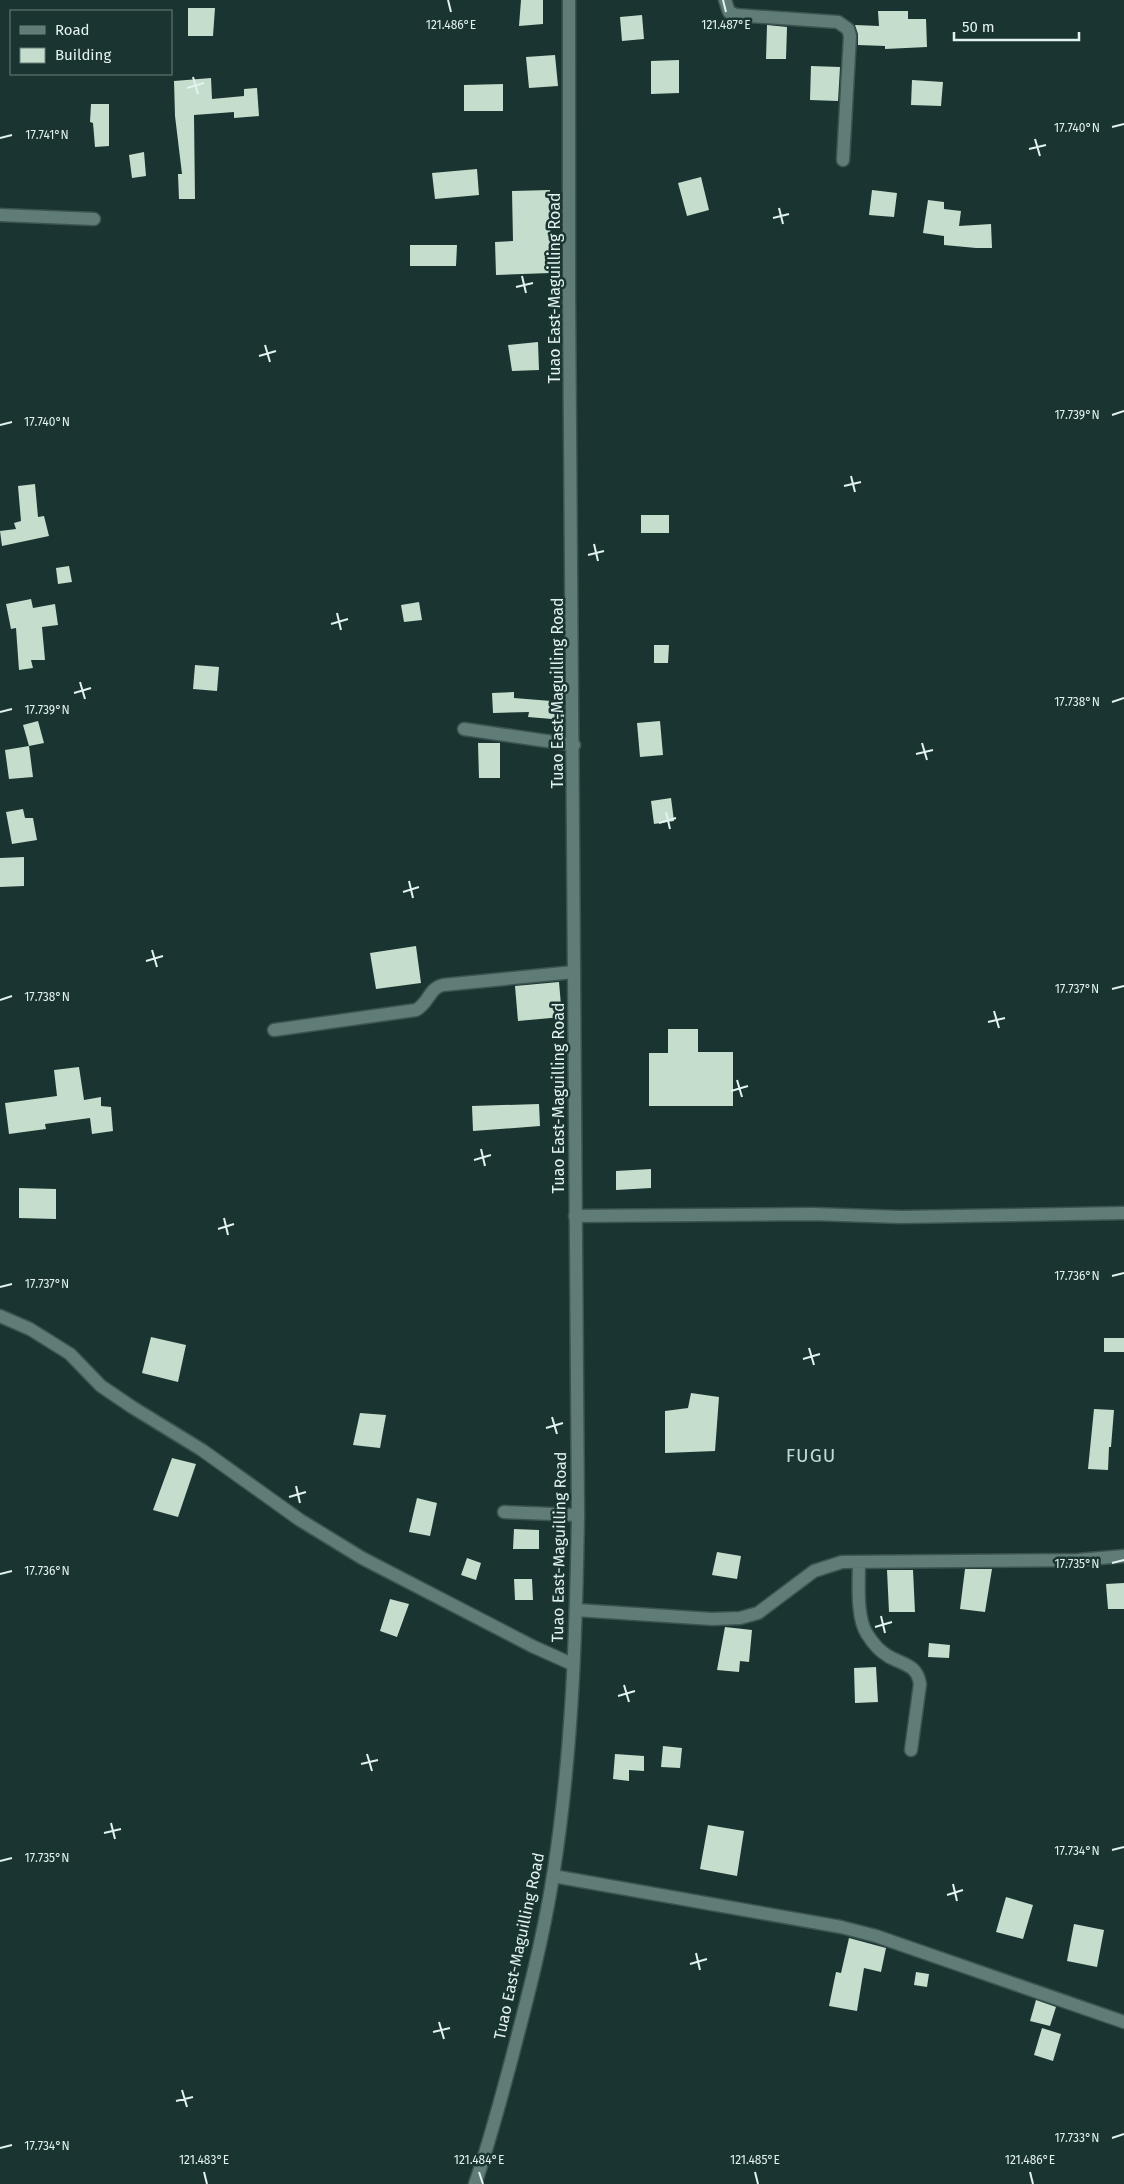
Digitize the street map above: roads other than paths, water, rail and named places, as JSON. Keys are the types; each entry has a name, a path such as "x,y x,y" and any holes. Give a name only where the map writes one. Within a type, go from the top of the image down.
{"street":[{"name":"Tuao East-Maguilling Road","path":"475,2184 522,2020 553,1876 566,1761 576,1610 578,1515 574,745 569,294 570,0"},
{"path":"725,0 729,12 736,15 838,22 848,29 850,36 843,160"},
{"path":"0,214 94,219"},
{"path":"464,729 574,745"},
{"path":"274,1030 416,1010 426,1003 432,990 443,985 574,972"},
{"path":"575,1216 812,1214 910,1217 1124,1213"},
{"path":"0,1316 30,1329 70,1354 101,1386 159,1425 202,1450 300,1520 362,1558 532,1646 572,1664"},
{"path":"504,1512 578,1515"},
{"path":"576,1610 712,1619 740,1618 758,1613 814,1571 842,1562 1068,1560 1124,1556"},
{"path":"859,1562 861,1611 866,1632 876,1647 888,1656 908,1664 919,1676 920,1684 911,1750"},
{"path":"553,1876 841,1927 876,1936 1124,2022"}],"district":[{"name":"FUGU","path":"811,1455"}]}
